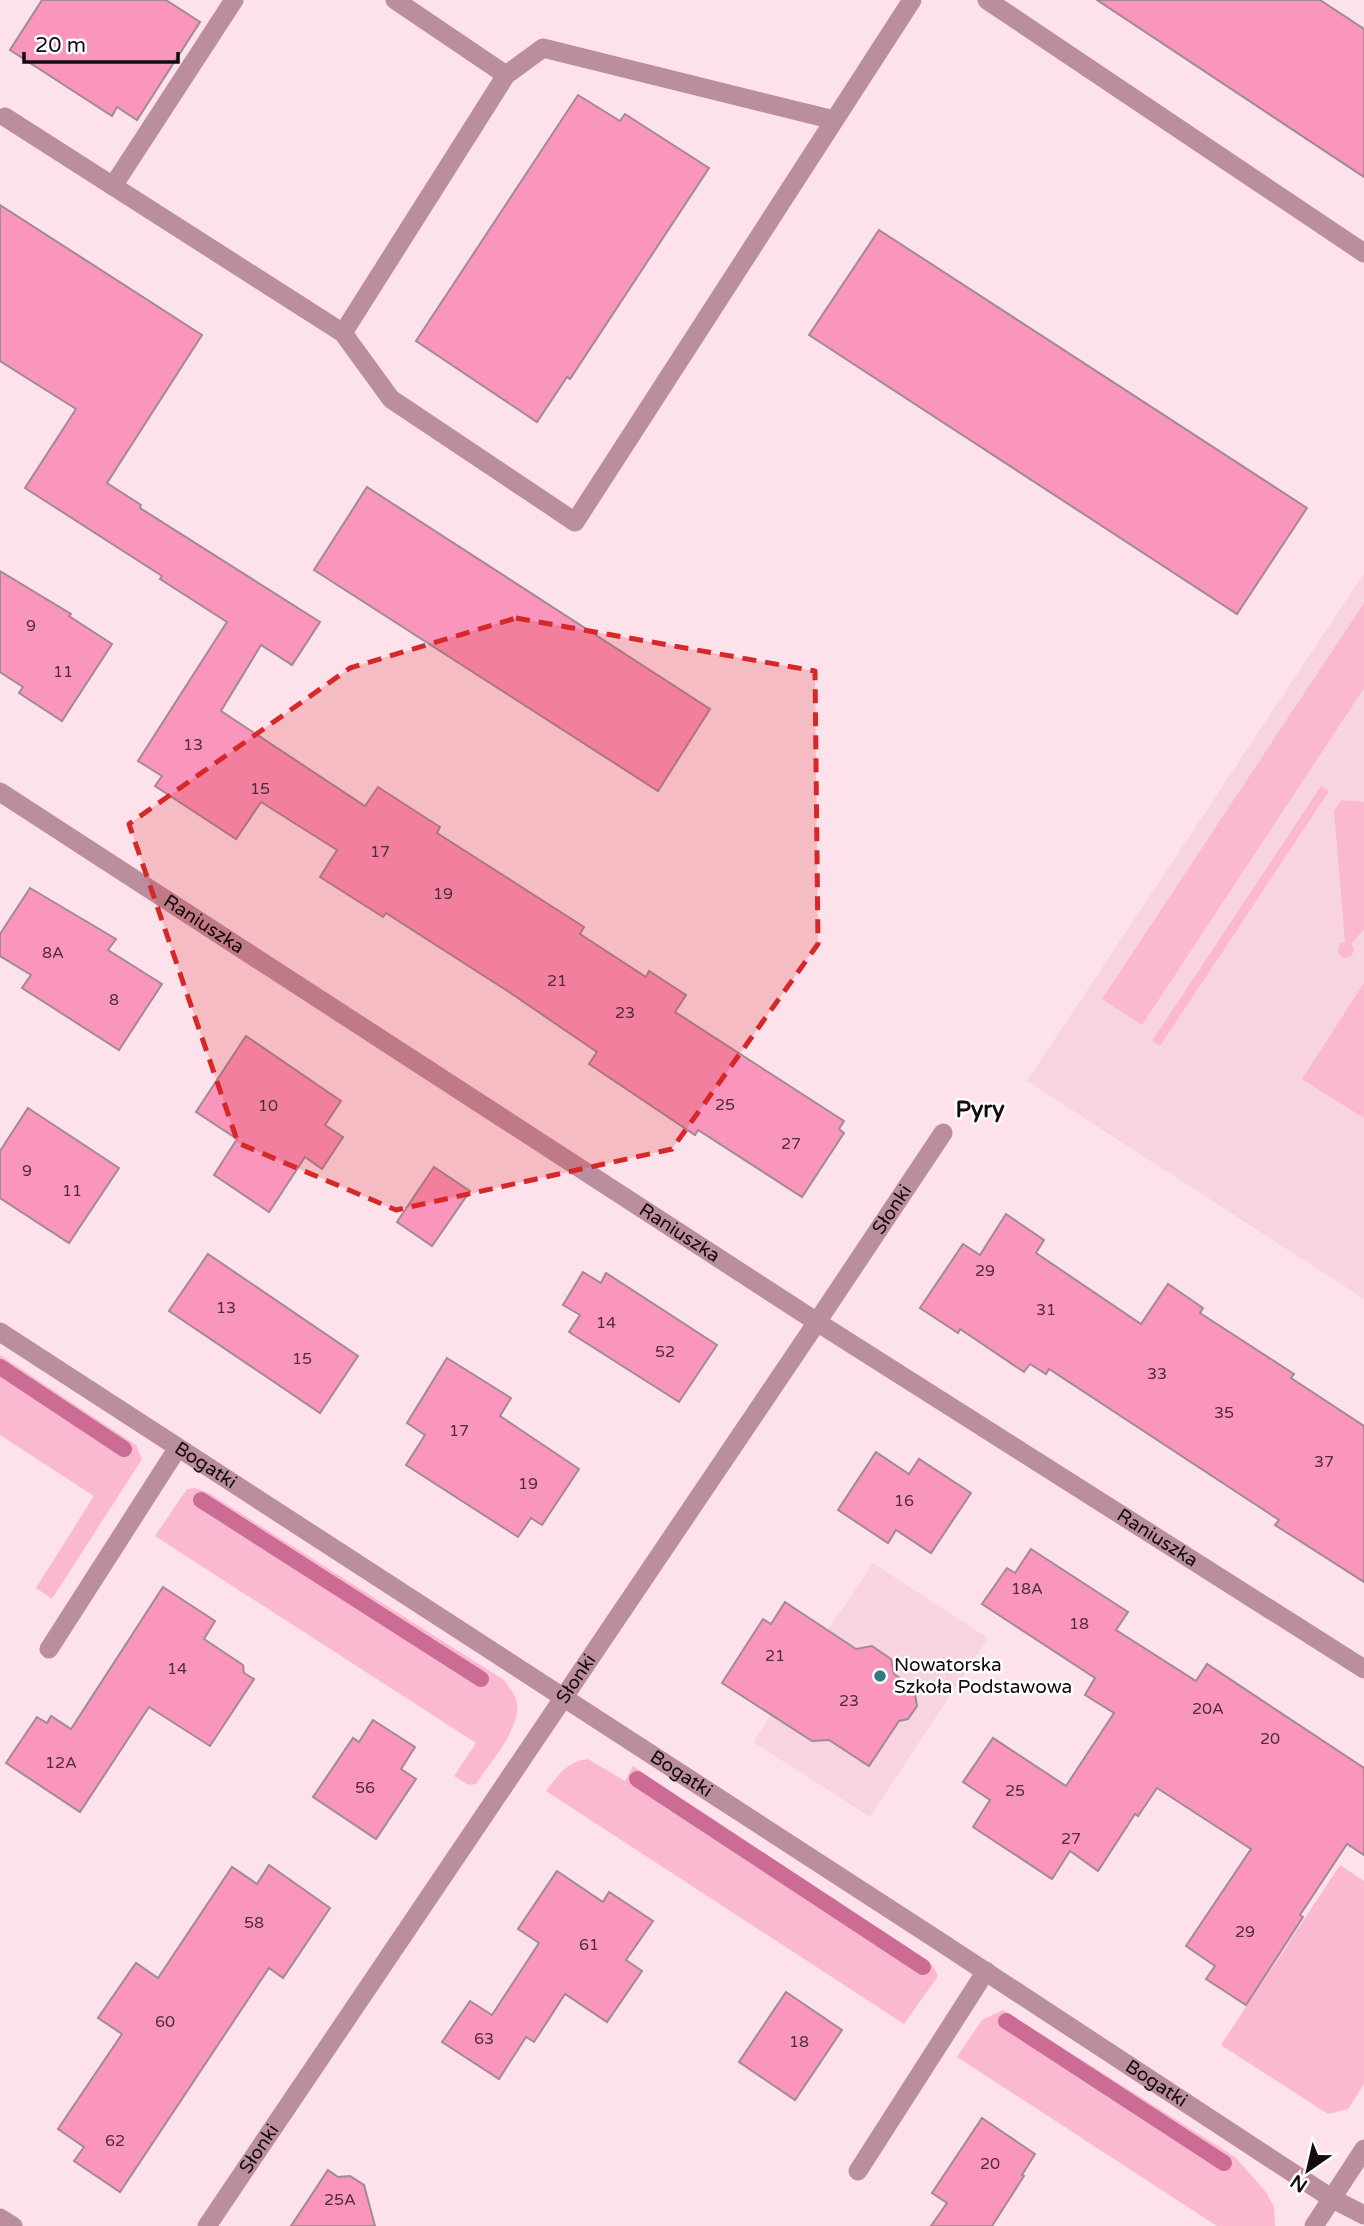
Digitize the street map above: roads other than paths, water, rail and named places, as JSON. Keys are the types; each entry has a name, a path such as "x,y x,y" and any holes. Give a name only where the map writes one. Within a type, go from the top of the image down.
{"street":[{"path":"113,186 234,0"},
{"path":"395,0 506,75"},
{"path":"5,117 344,333 391,399 575,522 912,0"},
{"path":"987,0 1364,253"},
{"path":"344,333 506,75 543,48 834,120"},
{"name":"Raniuszka","path":"0,792 817,1322 1364,1669"},
{"name":"Słonki","path":"206,2226 565,1698 943,1133"},
{"name":"Bogatki","path":"0,1332 986,1971 1332,2199 1364,2214"},
{"path":"49,1649 177,1449"},
{"path":"858,2171 986,1971"},
{"path":"1314,2226 1364,2149"},
{"path":"0,2218 13,2226"}],"waterway":[{"path":"0,1367 124,1449"},
{"path":"201,1500 481,1679"},
{"path":"637,1779 923,1967"},
{"path":"1006,2021 1224,2163"}],"place":[{"name":"Nowatorska Szkoła Podstawowa","path":"880,1676"}],"district":[{"name":"Pyry","path":"980,1110"}]}
